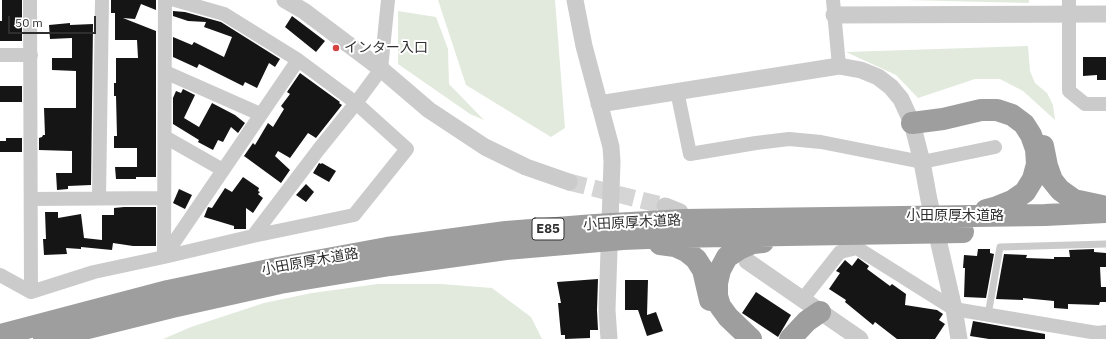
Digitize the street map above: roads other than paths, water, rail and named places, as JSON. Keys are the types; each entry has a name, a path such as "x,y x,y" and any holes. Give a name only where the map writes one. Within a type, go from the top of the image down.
{"highway":[{"path":"912,123 950,108 974,102 990,101 1019,109 1032,120 1040,133 1047,166 1052,180 1060,190 1074,200 1106,207"},
{"path":"912,123 943,119 981,110 997,110 1012,115 1024,124 1031,135 1036,149 1037,164 1033,179 1025,192 1012,201 997,207 948,217"},
{"name":"小田原厚木道路","path":"0,335 168,291 278,268 387,248 506,232 684,220 948,217 1106,212"},
{"name":"小田原厚木道路","path":"44,339 172,307 280,284 390,265 506,249 623,239 671,237 1106,228"},
{"path":"751,339 728,317 720,306 717,296 717,283 720,270 727,257 739,249 753,243 807,237 878,233"},
{"path":"623,239 674,246 686,251 696,259 703,270 708,294 717,318 738,339"},
{"path":"790,339 808,321 820,312"},
{"path":"807,339 820,312"}],"street":[{"path":"30,0 32,199 31,292"},
{"path":"99,198 102,0"},
{"path":"164,257 165,0"},
{"path":"0,275 31,292 94,272 354,215 407,149 356,103 298,60 224,14 175,0"},
{"path":"286,0 304,11 381,69 429,110 485,148 526,167 569,182"},
{"path":"575,0 584,46 610,147 612,162 607,310 609,339"},
{"path":"254,236 381,69 385,3"},
{"path":"1069,7 1069,91 1085,104 1106,104"},
{"path":"839,66 834,8 1069,7 1106,14"},
{"path":"0,55 31,55"},
{"path":"164,257 298,60"},
{"path":"599,104 839,66 861,70 878,77 891,87 901,99 912,123 954,309 959,339"},
{"path":"165,72 260,114"},
{"path":"677,91 690,154 789,139 821,142 922,162 995,148"},
{"path":"165,137 223,170"},
{"path":"32,199 164,198"},
{"path":"802,300 840,252 857,248 954,309 1096,333 1106,332"},
{"path":"747,261 860,339"}],"lane":[{"path":"988,315 1000,247 1106,244"}],"tunnel":[{"path":"569,182 665,206"}],"place":[{"name":"インター入口","path":"336,48"}]}
